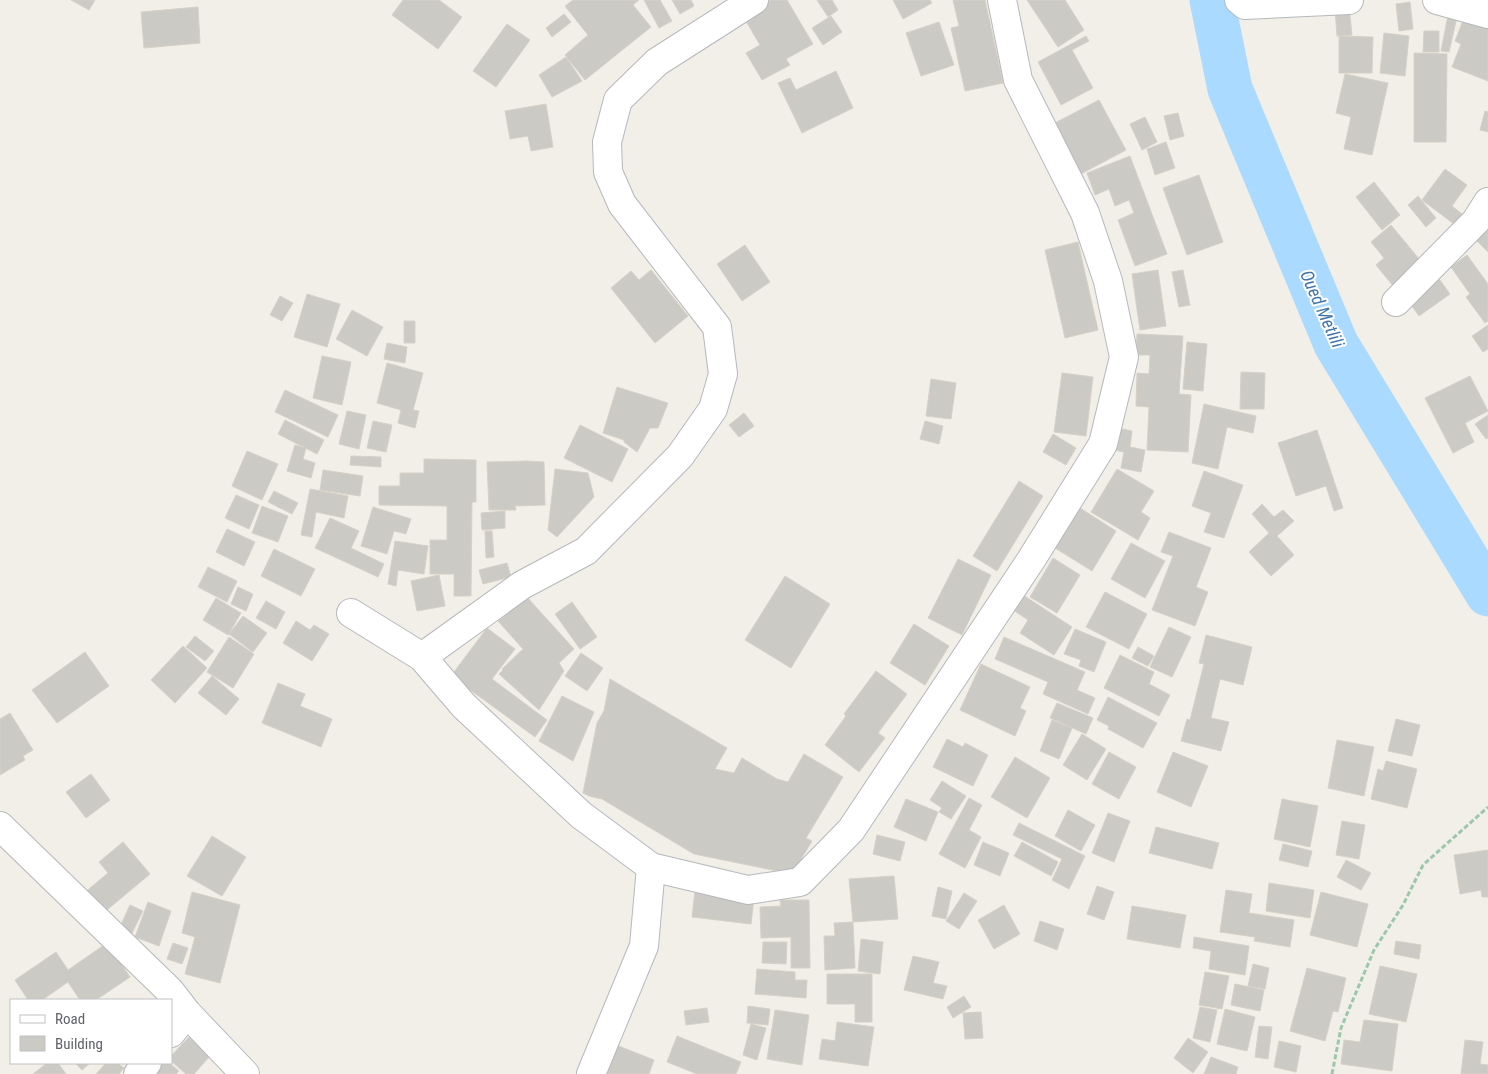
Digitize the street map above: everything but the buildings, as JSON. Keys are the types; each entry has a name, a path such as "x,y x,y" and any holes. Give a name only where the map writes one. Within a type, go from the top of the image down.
{"street":[{"path":"422,657 522,586 586,551 680,456 713,409 723,374 717,327 622,204 608,172 607,142 618,100 657,62 754,0"},
{"path":"350,613 422,657 464,706 574,808 651,867 748,890 800,882 851,830 1031,560 1103,444 1124,357 1108,281 1085,213 1018,80 1002,0"},
{"path":"1239,0 1245,5 1349,0"},
{"path":"1437,0 1488,14"},
{"path":"1396,302 1476,221 1488,202"},
{"path":"0,826 163,984 169,999"},
{"path":"591,1074 644,946 651,867"},
{"path":"172,1006 179,1023 245,1074"},
{"path":"138,1074 146,1064"}],"path":[{"path":"1332,1074 1341,1028 1374,950 1403,905 1423,865 1488,807"}],"waterway":[{"name":"Oued Metlili","path":"1212,0 1230,89 1336,344 1488,594"}]}
